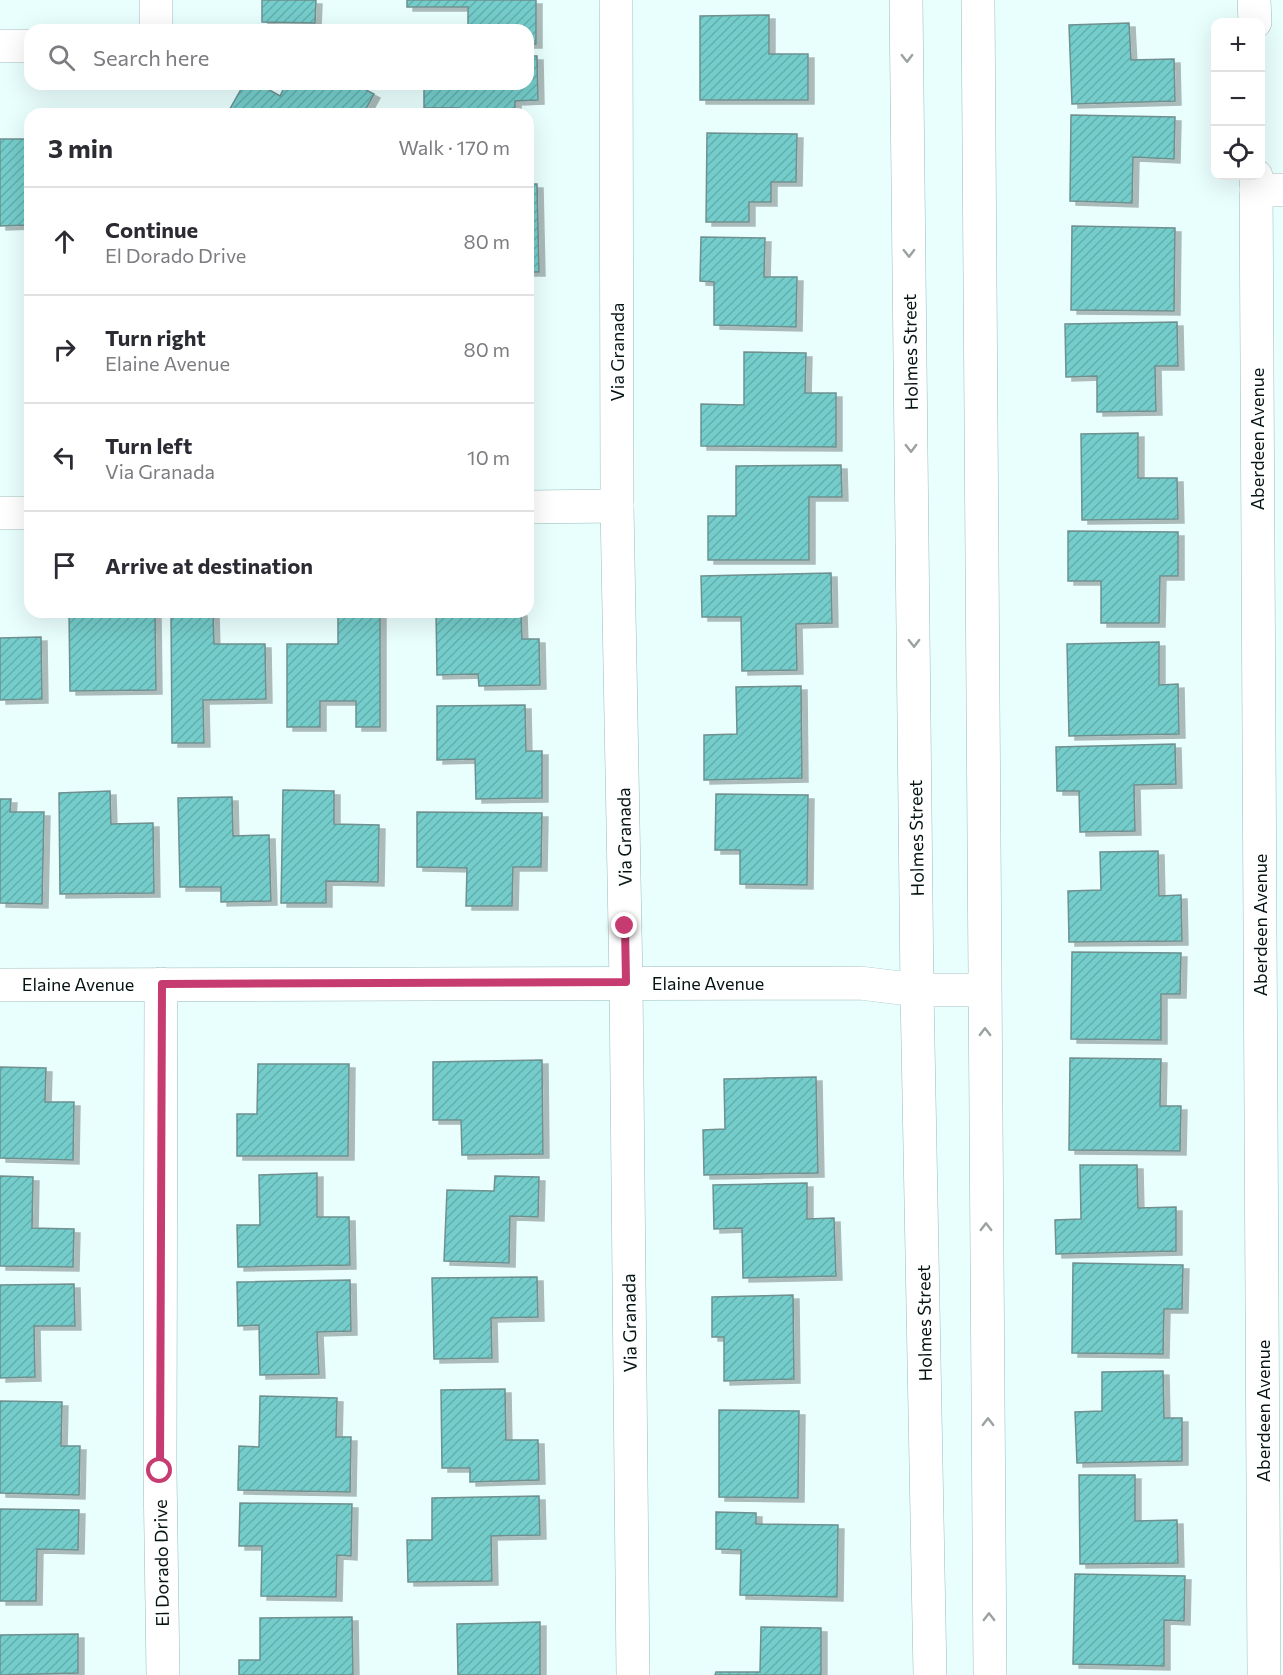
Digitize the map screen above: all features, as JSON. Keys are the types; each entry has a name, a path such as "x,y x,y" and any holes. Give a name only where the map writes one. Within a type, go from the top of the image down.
{"street":[{"path":"156,0 156,24"},
{"name":"Via Granada","path":"616,0 617,506 626,982 633,1675"},
{"name":"Holmes Street","path":"906,0 917,990 930,1675"},
{"path":"978,0 990,1675"},
{"path":"1254,0 1255,18"},
{"path":"0,46 24,46"},
{"name":"Aberdeen Avenue","path":"1264,1675 1265,185"},
{"path":"534,507 617,506"},
{"path":"0,513 24,513"},
{"name":"Elaine Avenue","path":"0,985 860,983 917,990 984,990"},
{"name":"El Dorado Drive","path":"162,984 160,1471 163,1675"}],"building":[{"path":"262,0 316,0 315,23 262,22"},
{"path":"407,0 536,0 536,44 534,44 534,24 468,24 468,7 407,7"},
{"path":"769,15 769,54 808,54 808,100 700,100 700,16"},
{"path":"1129,23 1131,60 1174,59 1175,101 1072,104 1069,25"},
{"path":"534,56 537,56 538,100 515,101 515,108 424,108 424,90 534,90"},
{"path":"241,90 270,90 280,96 283,90 366,90 374,94 366,108 230,108"},
{"path":"1071,115 1175,117 1174,159 1133,157 1132,203 1070,201"},
{"path":"707,133 797,134 796,182 771,182 771,202 749,202 749,222 706,222"},
{"path":"0,139 24,139 24,225 0,226"},
{"path":"534,184 537,184 539,272 534,272"},
{"path":"1072,226 1175,228 1174,311 1071,310"},
{"path":"701,237 765,238 764,277 797,277 796,327 714,325 714,282 700,281"},
{"path":"1177,322 1178,366 1155,366 1156,411 1097,412 1097,376 1066,377 1065,324"},
{"path":"744,352 806,353 805,393 836,393 836,447 701,446 701,404 744,405"},
{"path":"1138,433 1138,478 1177,478 1178,519 1082,520 1081,434"},
{"path":"841,465 842,497 809,497 809,560 708,560 708,516 736,516 736,466"},
{"path":"1068,531 1178,532 1178,576 1160,576 1159,623 1101,623 1101,581 1068,581"},
{"path":"831,573 832,623 796,624 797,670 742,671 741,617 702,617 701,576"},
{"path":"69,618 155,618 156,690 70,691"},
{"path":"171,618 213,618 214,644 265,644 266,699 203,700 204,743 172,743"},
{"path":"338,618 380,618 380,727 356,727 356,701 320,701 320,727 287,727 287,644 338,644"},
{"path":"436,618 521,618 522,639 539,639 540,685 479,686 478,674 437,675"},
{"path":"41,637 42,699 0,700 0,638"},
{"path":"1159,642 1159,685 1178,684 1179,734 1069,736 1067,644"},
{"path":"801,686 802,778 704,780 704,735 737,734 736,687"},
{"path":"525,705 526,751 542,751 542,798 476,799 475,759 437,760 437,706"},
{"path":"1175,744 1176,784 1134,785 1135,831 1080,832 1079,791 1057,791 1056,747"},
{"path":"283,790 334,791 334,824 379,825 378,882 326,881 326,903 281,903"},
{"path":"110,791 111,824 153,823 154,893 60,894 59,793"},
{"path":"716,794 808,795 807,885 740,884 740,850 715,850"},
{"path":"232,797 233,836 269,835 271,901 221,902 221,887 180,887 178,798"},
{"path":"0,799 11,799 10,812 44,812 42,904 0,903"},
{"path":"417,812 542,813 541,867 513,867 512,906 466,906 467,868 417,867"},
{"path":"1158,851 1159,896 1181,895 1182,941 1069,942 1068,891 1101,890 1100,852"},
{"path":"1072,952 1181,953 1180,994 1161,994 1161,1040 1071,1039"},
{"path":"1070,1058 1161,1059 1160,1106 1181,1106 1180,1151 1069,1150"},
{"path":"542,1060 543,1154 462,1155 461,1120 433,1120 433,1062"},
{"path":"258,1064 349,1064 348,1156 237,1156 237,1114 257,1114"},
{"path":"0,1067 46,1068 45,1102 74,1102 73,1160 0,1158"},
{"path":"816,1077 818,1173 704,1175 703,1130 725,1129 724,1079"},
{"path":"1080,1165 1137,1165 1138,1208 1176,1207 1176,1251 1056,1254 1055,1220 1081,1219"},
{"path":"317,1173 317,1217 349,1217 350,1265 238,1267 237,1225 260,1225 259,1175"},
{"path":"0,1176 33,1177 32,1228 74,1229 73,1267 0,1266"},
{"path":"495,1176 539,1177 538,1217 510,1216 509,1263 444,1261 447,1190 494,1191"},
{"path":"807,1183 807,1219 834,1218 836,1276 743,1278 742,1228 714,1229 713,1185"},
{"path":"1073,1263 1183,1265 1182,1309 1164,1309 1163,1354 1072,1353"},
{"path":"537,1277 538,1317 491,1318 492,1358 434,1359 432,1278"},
{"path":"350,1280 351,1331 317,1332 319,1374 260,1375 259,1325 238,1326 237,1282"},
{"path":"74,1284 75,1326 34,1326 35,1377 0,1378 0,1285"},
{"path":"793,1295 794,1379 724,1381 724,1337 712,1337 712,1297"},
{"path":"1163,1371 1164,1418 1182,1418 1182,1461 1077,1463 1075,1412 1102,1411 1102,1372"},
{"path":"505,1389 506,1440 538,1440 539,1480 470,1482 470,1468 442,1468 441,1390"},
{"path":"260,1396 337,1398 336,1437 351,1437 350,1492 238,1490 239,1446 259,1447"},
{"path":"0,1401 62,1402 61,1446 80,1446 79,1495 0,1493"},
{"path":"719,1410 799,1411 798,1498 719,1497"},
{"path":"1079,1475 1135,1475 1135,1521 1177,1520 1178,1563 1080,1564"},
{"path":"539,1496 540,1535 491,1536 492,1581 408,1582 407,1540 432,1540 432,1498"},
{"path":"240,1503 352,1504 351,1556 337,1555 336,1597 261,1596 262,1546 239,1546"},
{"path":"0,1509 79,1510 78,1550 37,1549 36,1601 0,1601"},
{"path":"716,1512 756,1513 756,1524 838,1525 837,1597 740,1595 741,1550 716,1549"},
{"path":"1075,1574 1185,1576 1184,1621 1164,1620 1164,1666 1073,1664"},
{"path":"352,1617 353,1675 239,1675 239,1660 260,1660 260,1618"},
{"path":"540,1622 540,1675 458,1675 457,1624"},
{"path":"761,1627 821,1628 821,1675 715,1675 716,1672 760,1672"},
{"path":"78,1634 78,1673 0,1675 0,1635"}],"route":[{"path":"160,1471 162,984 626,982 625,926"}]}
